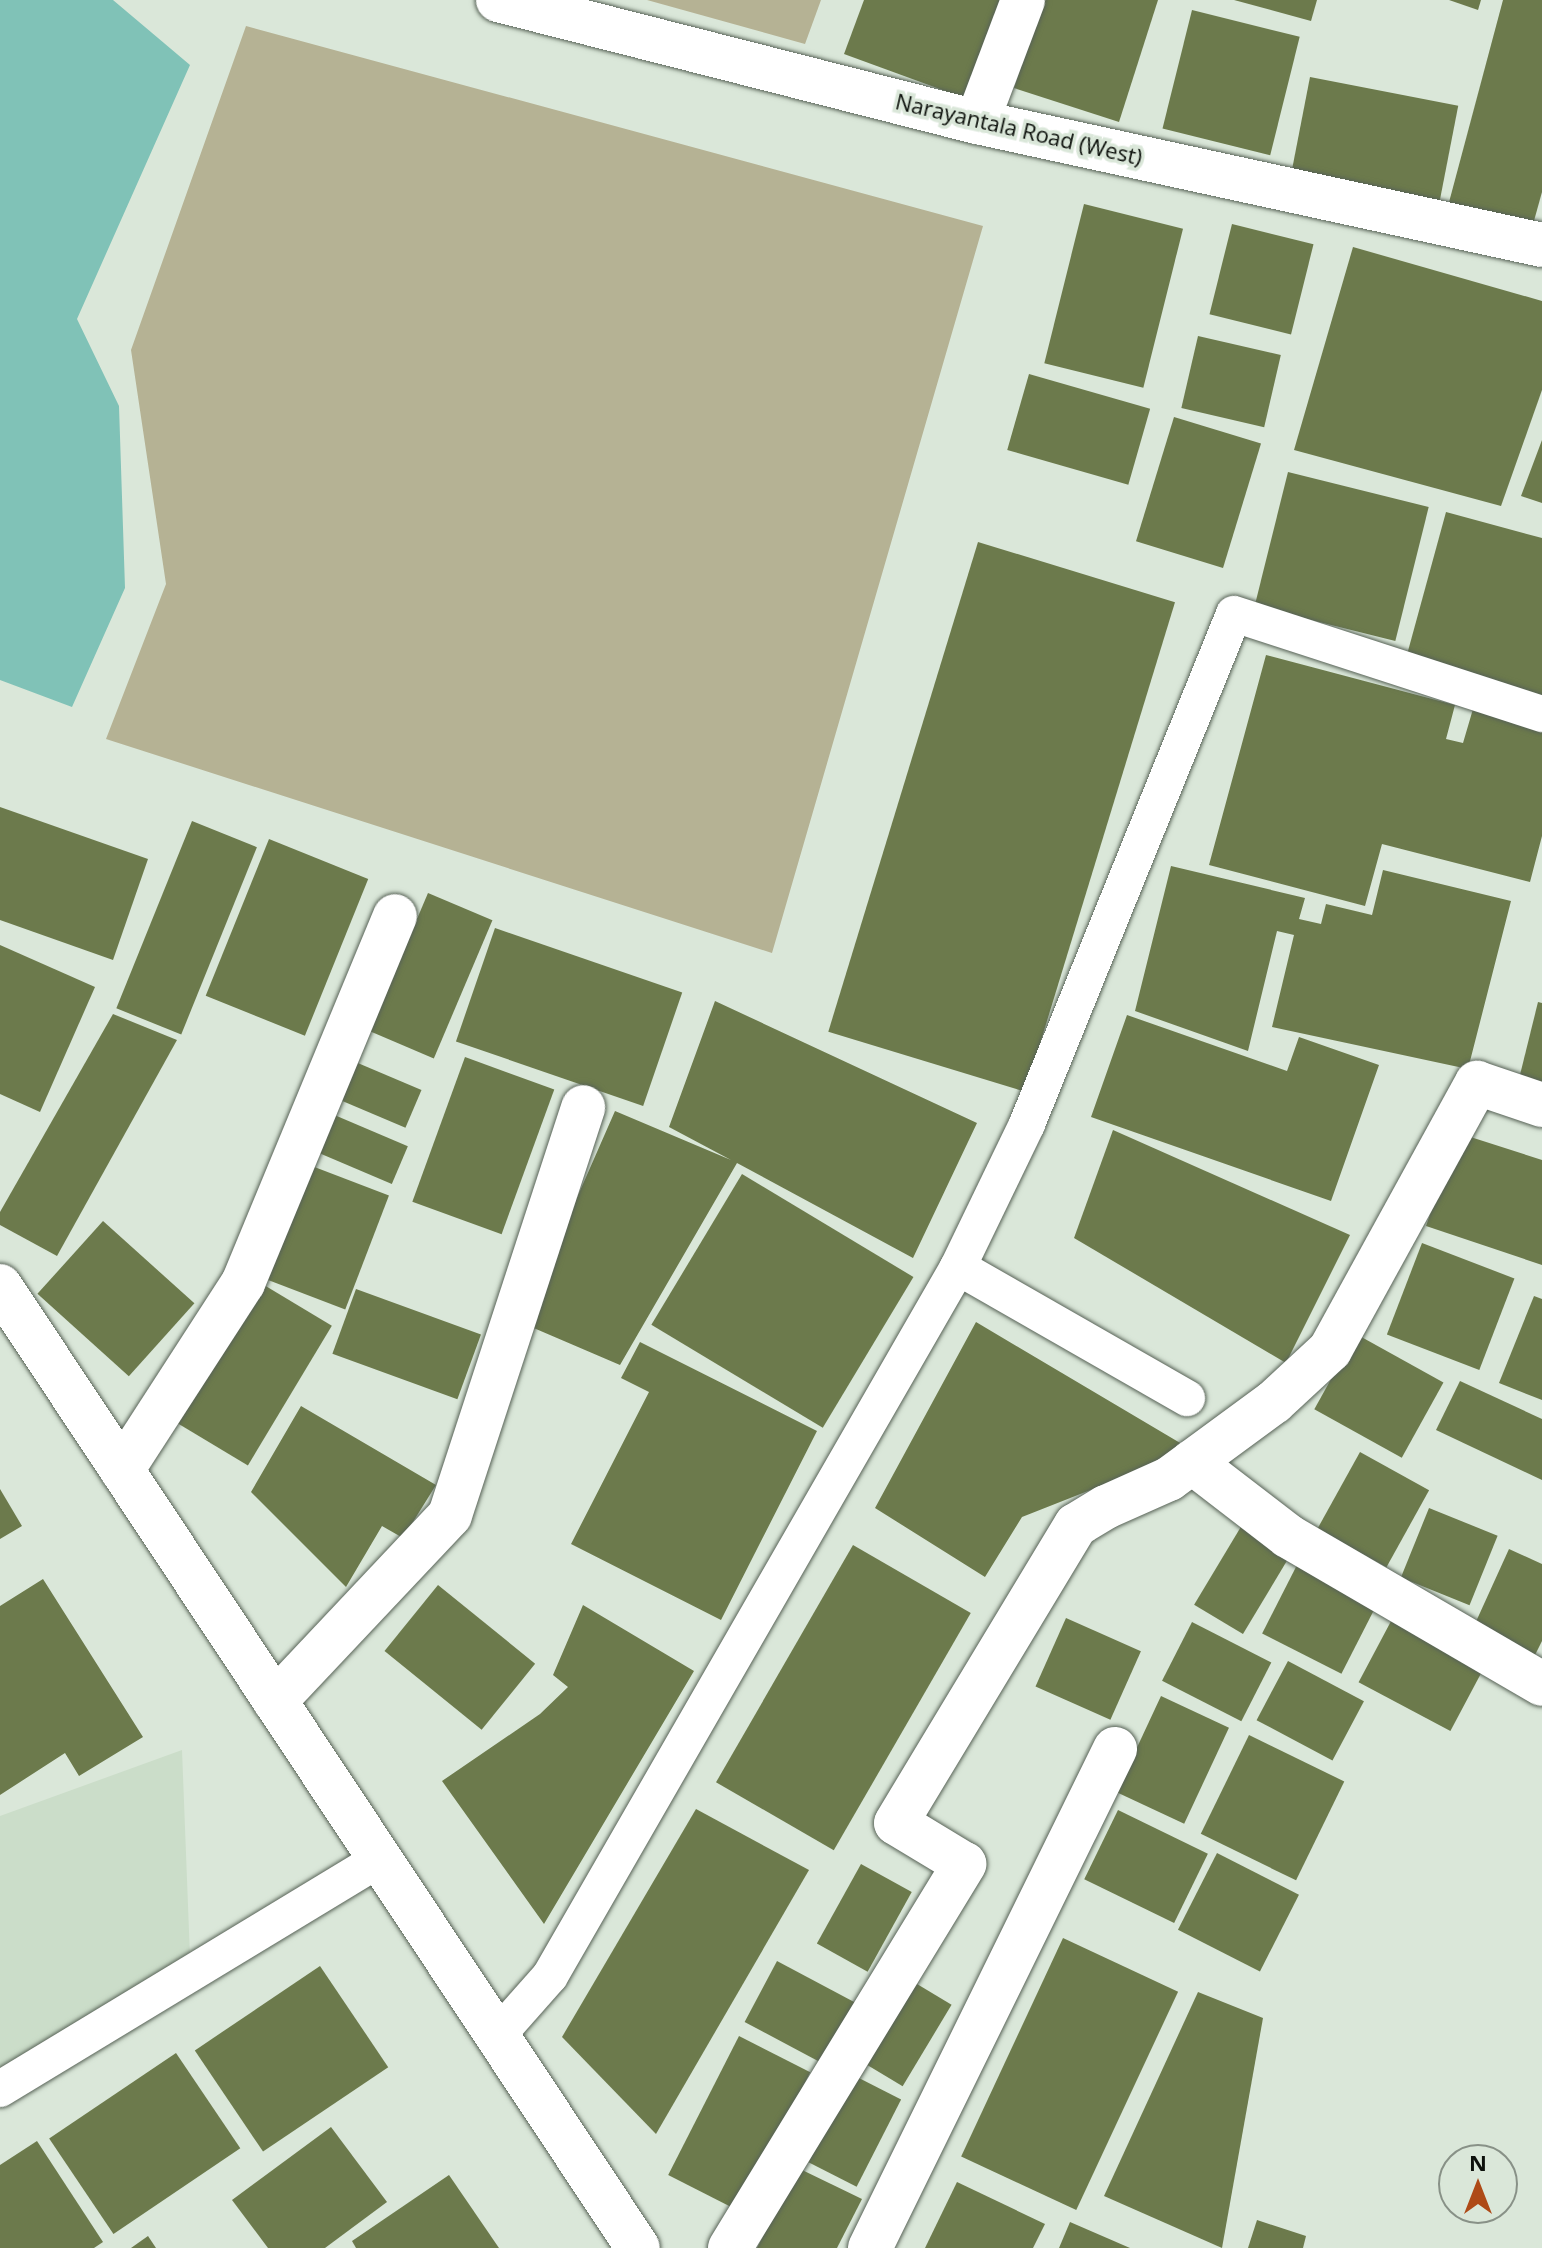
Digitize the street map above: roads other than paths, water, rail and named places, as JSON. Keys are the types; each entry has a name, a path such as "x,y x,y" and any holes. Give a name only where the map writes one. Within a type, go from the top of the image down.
{"street":[{"name":"Narayantala Road (West)","path":"498,0 977,122 1542,245"},
{"path":"977,122 1023,0"},
{"path":"122,1470 243,1283 395,916"},
{"path":"730,2248 964,1864 896,1823 1076,1525 1106,1507 1169,1479 1274,1402 1330,1350 1477,1083 1542,1105"},
{"path":"275,1701 450,1515 583,1107"},
{"path":"0,1286 381,1858 628,2245"},
{"path":"1192,1462 1288,1536 1542,1684"},
{"path":"870,2248 1115,1749"}],"lane":[{"path":"496,2037 558,1962 958,1267 1027,1124 1234,614 1542,714"},
{"path":"958,1267 1187,1398"},
{"path":"0,2089 381,1858"}],"water":[{"path":"0,0 113,0 190,65 77,319 119,406 125,588 72,707 0,680"}]}
